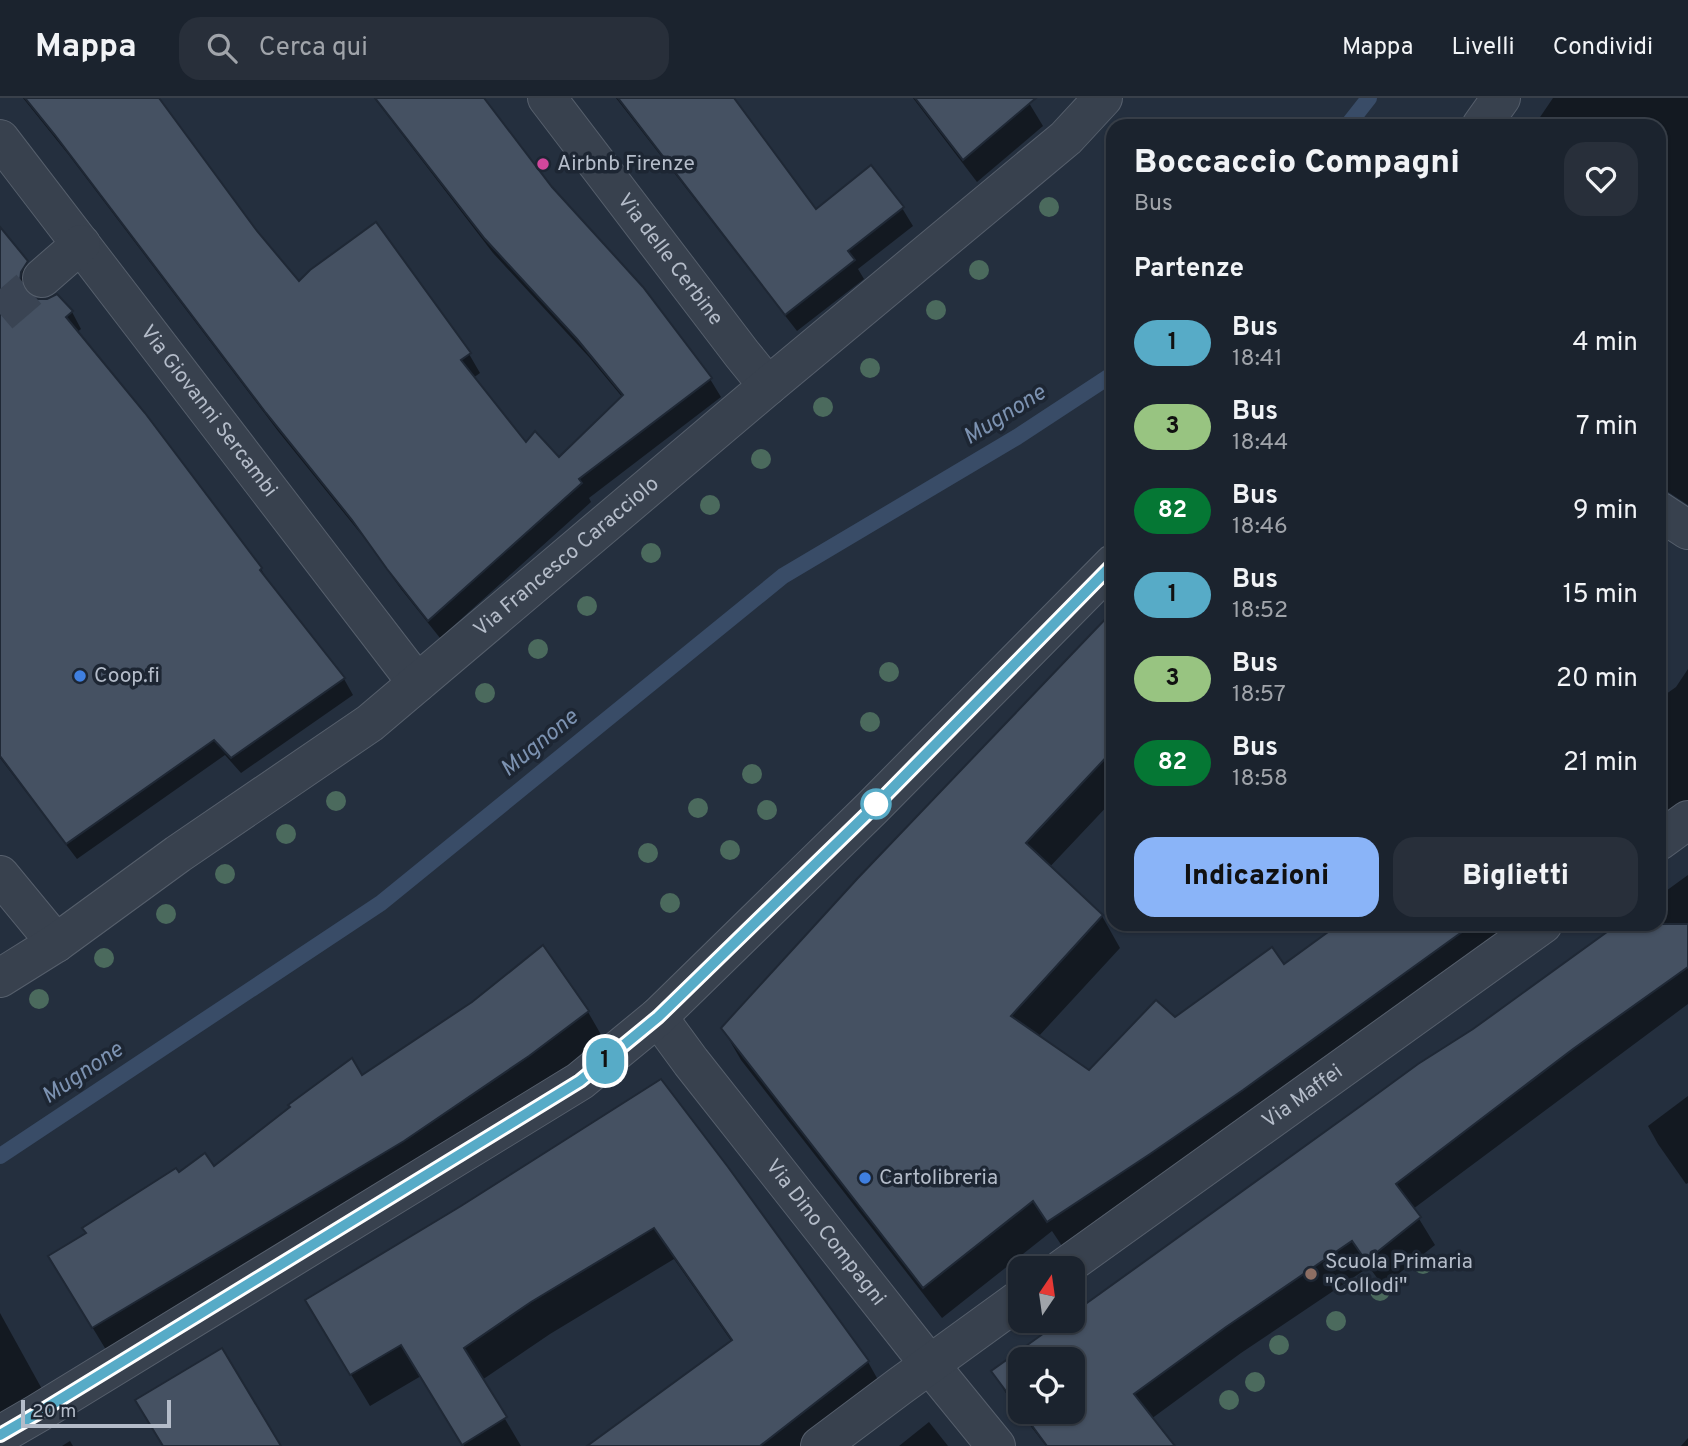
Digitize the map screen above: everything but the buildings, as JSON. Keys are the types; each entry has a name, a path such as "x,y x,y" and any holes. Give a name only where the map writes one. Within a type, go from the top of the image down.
{"street":[{"name":"Via delle Cerbine","path":"547,98 768,386"},
{"path":"1486,119 1501,98"},
{"name":"Via Francesco Caracciolo","path":"0,978 56,943 178,854 370,723 1066,138 1101,99"},
{"name":"Via Giovanni Sercambi","path":"0,139 417,684"},
{"path":"42,278 81,244"},
{"path":"1666,516 1688,530"},
{"path":"0,1435 580,1081 658,1017 873,808 1106,571"},
{"path":"1666,836 1688,820"},
{"path":"0,874 56,943"},
{"name":"Via Maffei","path":"1080,1256 1533,931"},
{"name":"Via Dino Compagni","path":"658,1017 996,1446"},
{"path":"820,1446 1008,1308"}],"waterway":[{"name":"Mugnone","path":"1352,119 1369,98"},
{"name":"Mugnone","path":"0,1156 381,903 783,576 1017,437 1106,379"}],"tunnel":[{"path":"0,314 42,278"}],"bus line":[{"name":"1","path":"0,1435 580,1081 658,1017 873,808 1106,571"}],"place":[{"name":"Airbnb Firenze","path":"543,164"},
{"name":"Coop.fi","path":"80,676"},
{"name":"Cartolibreria","path":"865,1178"},
{"name":"Scuola Primaria \"Collodi\"","path":"1311,1274"}]}
